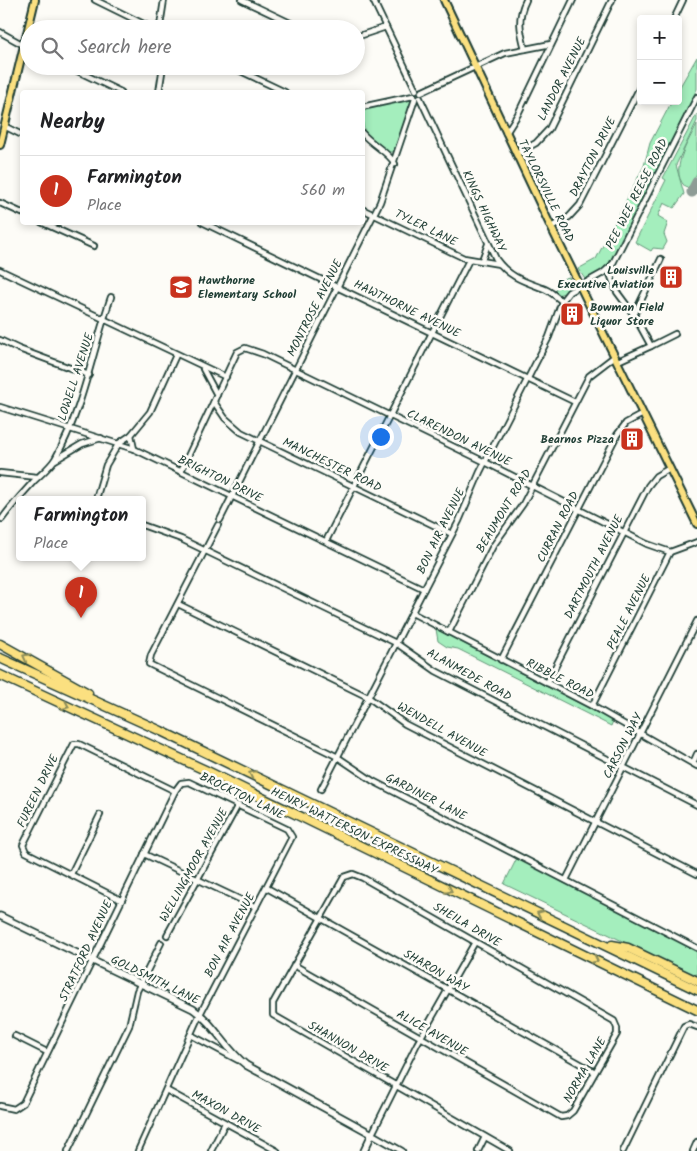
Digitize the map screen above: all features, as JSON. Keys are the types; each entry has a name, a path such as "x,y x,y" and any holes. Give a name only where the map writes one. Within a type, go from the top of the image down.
{"highway":[{"path":"0,644 57,674 113,709"},
{"name":"HENRY WATTERSON EXPRESSWAY","path":"0,658 113,709 697,990"},
{"name":"HENRY WATTERSON EXPRESSWAY","path":"0,675 205,770 697,1010"},
{"path":"0,679 21,686"},
{"path":"600,942 628,948 697,981"}],"main road":[{"path":"31,20 35,0"},
{"name":"TAYLORSVILLE ROAD","path":"444,0 551,227 697,524"},
{"path":"0,145 20,68"}],"street":[{"path":"95,0 140,20"},
{"path":"160,20 164,0"},
{"path":"242,0 284,20"},
{"path":"373,0 418,91 504,54 551,44"},
{"path":"525,49 519,19 526,0"},
{"path":"506,132 518,114 573,0"},
{"name":"LANDOR AVENUE","path":"516,154 536,143 548,129 612,0"},
{"path":"676,15 683,0"},
{"path":"365,33 386,27"},
{"path":"0,32 20,43"},
{"path":"86,75 117,90"},
{"path":"159,90 162,75"},
{"path":"249,75 281,90"},
{"name":"MONTROSE AVENUE","path":"148,663 294,370 374,215 395,164 418,91"},
{"name":"DRAYTON DRIVE","path":"551,227 569,217 583,200 637,93"},
{"name":"PEE WEE REESE ROAD","path":"580,286 614,262 697,97"},
{"path":"365,106 416,98"},
{"name":"KINGS HIGHWAY","path":"416,98 500,265 518,280 544,288 562,301"},
{"path":"4,126 20,134"},
{"path":"365,136 377,148 390,156 395,164"},
{"path":"390,156 398,153"},
{"path":"0,203 20,212"},
{"name":"TYLER LANE","path":"365,210 469,260 482,260 500,265"},
{"path":"48,225 94,246"},
{"name":"HAWTHORNE AVENUE","path":"208,225 575,402"},
{"path":"482,260 488,243"},
{"path":"634,315 661,259"},
{"path":"326,541 469,260"},
{"path":"608,268 617,292 634,315 651,346"},
{"path":"0,270 203,368 226,377 181,471"},
{"path":"562,301 569,292 580,286"},
{"name":"LOWELL AVENUE","path":"54,461 70,428 89,374 111,298"},
{"name":"BON AIR AVENUE","path":"321,789 452,534 485,462 553,329 562,301"},
{"name":"BEAUMONT ROAD","path":"449,632 493,546 516,515 533,486 575,402 592,373 617,359 651,346 675,334"},
{"path":"0,340 19,349 89,374"},
{"name":"CLARENDON AVENUE","path":"226,377 238,351 244,348 254,350 390,415 623,532 670,552"},
{"path":"98,496 103,473 118,443 131,435 150,412 176,355"},
{"path":"203,368 217,395"},
{"name":"MANCHESTER ROAD","path":"214,402 234,427 259,441 452,534"},
{"name":"BRIGHTON DRIVE","path":"0,407 134,448 424,588"},
{"name":"CURRAN ROAD","path":"502,660 621,428 631,420 644,414"},
{"path":"131,435 134,448"},
{"name":"LOWELL AVENUE","path":"22,496 54,461 82,444 102,437"},
{"name":"DARTMOUTH AVENUE","path":"547,684 623,532 651,481 670,468"},
{"path":"0,474 38,477"},
{"path":"100,492 102,496"},
{"name":"LOWELL AVENUE","path":"2,519 16,503"},
{"name":"ALANMEDE ROAD","path":"146,527 205,550 396,643 436,670 697,805"},
{"path":"670,552 697,542"},
{"name":"PEALE AVENUE","path":"592,706 670,552"},
{"name":"WENDELL AVENUE","path":"178,604 368,697 406,724 697,874"},
{"name":"RIBBLE ROAD","path":"412,614 592,706 640,735 695,764"},
{"name":"CARSON WAY","path":"566,880 697,621"},
{"name":"GARDINER LANE","path":"148,663 337,756 373,780 697,948"},
{"name":"FUREEN DRIVE","path":"121,900 26,852 22,848 74,744 79,744 175,791"},
{"path":"695,764 697,754"},
{"name":"BROCKTON LANE","path":"178,785 183,781 189,782 238,805 287,829 292,834 292,839"},
{"name":"STRATFORD AVENUE","path":"0,1106 14,1110 23,1103 178,785"},
{"name":"WELLINGMOOR AVENUE","path":"167,934 238,805"},
{"path":"71,874 100,815"},
{"name":"BON AIR AVENUE","path":"138,1151 200,1014 292,839"},
{"path":"144,854 256,907"},
{"name":"SHEILA DRIVE","path":"321,918 344,877 353,874 610,1018 617,1026"},
{"name":"SHARON WAY","path":"267,888 594,1072"},
{"name":"GOLDSMITH LANE","path":"0,916 200,1014 214,1027 241,1062 266,1078 372,1134"},
{"name":"SHANNON DRIVE","path":"321,918 272,1003 273,1015 510,1151"},
{"path":"364,1151 421,1038 475,942"},
{"path":"68,1151 129,1026 136,994 161,943"},
{"name":"ALICE AVENUE","path":"294,965 561,1117"},
{"path":"623,1151 684,1026 688,1024 697,1027"},
{"name":"NORMA LANE","path":"561,1117 567,1116 573,1111 616,1034 617,1026"},
{"path":"191,1035 241,1062"},
{"path":"15,1036 48,1052"},
{"name":"MAXON DRIVE","path":"166,1090 277,1151"},
{"path":"212,1151 225,1123"},
{"path":"372,1134 402,1151"},
{"path":"478,1151 485,1137"},
{"path":"693,1151 697,1142"}],"green space":[{"path":"697,57 697,89 623,240 604,271 585,279 578,269 596,259 644,166 650,143 670,105 682,105 682,83"},
{"path":"411,99 412,103 395,152 387,152 367,135 365,131 365,108"},
{"path":"697,114 697,121 676,165 684,194 674,208 664,203 658,216 668,222 664,234 667,242 663,249 653,248 651,251 635,242 666,180 663,178"},
{"path":"697,124 697,173 688,189 682,182 679,166 681,157"},
{"path":"569,277 572,285 564,293 558,295 555,291 559,280"},
{"path":"436,629 613,721 611,726 458,649 447,647 438,641"},
{"path":"517,858 697,950 697,977 504,884"}],"taxiway":[{"path":"692,192 697,182"}],"place":[{"name":"Louisville Executive Aviation","path":"671,277"},
{"name":"Hawthorne Elementary School","path":"181,287"},
{"name":"Bowman Field Liquor Store","path":"572,314"},
{"name":"Bearnos Pizza","path":"632,439"},
{"name":"Farmington","path":"81,618"}]}
